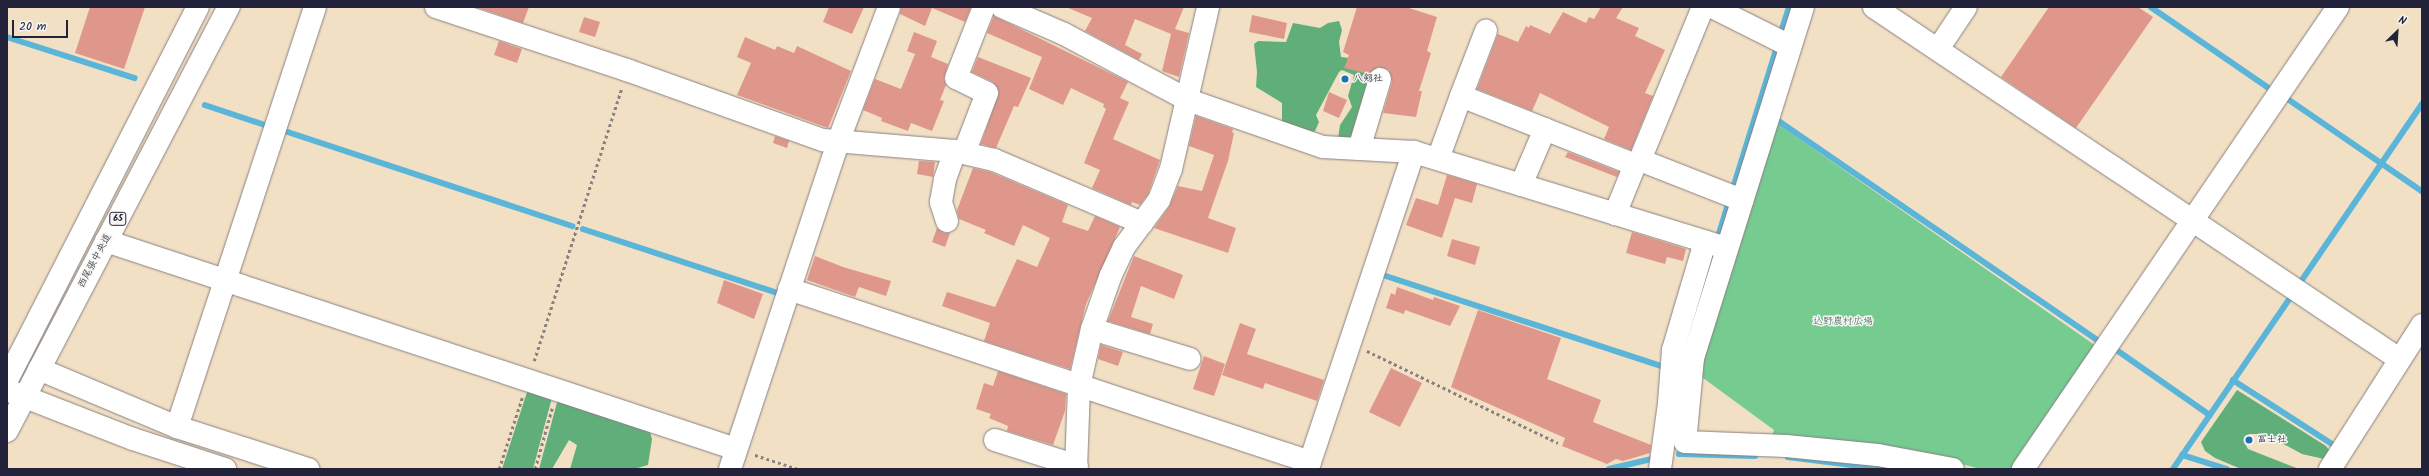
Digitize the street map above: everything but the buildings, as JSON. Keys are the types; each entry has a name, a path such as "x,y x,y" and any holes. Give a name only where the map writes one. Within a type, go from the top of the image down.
{"street":[{"name":"65","path":"7,380 12,359 198,7"},
{"name":"西尾張中央道","path":"7,431 16,392 39,368 229,7"},
{"path":"177,427 315,7"},
{"path":"436,7 627,70 823,140 960,152 994,160 1056,185 1142,223"},
{"path":"106,241 557,391 733,459 838,142 889,7"},
{"path":"947,221 941,202 945,179 960,152 987,93 956,78 973,28 984,7"},
{"path":"1002,7 1064,34 1188,100 1323,147 1414,152 1726,248"},
{"path":"995,440 1076,468 1080,386 1092,329 1110,277 1124,247 1159,200 1171,169 1188,100 1208,7"},
{"path":"1615,214 1703,7"},
{"path":"1712,7 1790,46"},
{"path":"1803,7 1726,248 1693,358 1685,442 1786,446 1871,454 1953,469"},
{"path":"1874,7 2399,359"},
{"path":"1938,49 1966,7"},
{"path":"2023,469 2338,7"},
{"path":"1438,159 1486,31"},
{"path":"1360,149 1380,79"},
{"path":"1461,96 1545,129 1742,200"},
{"path":"1521,185 1545,129"},
{"path":"789,289 1310,462 1414,152"},
{"path":"1660,469 1669,403 1673,350 1705,242"},
{"path":"2330,469 2422,325"},
{"path":"1092,329 1190,358"},
{"path":"39,368 177,427 308,469"},
{"path":"16,392 133,439 225,469"}],"path":[{"path":"499,469 627,70"},
{"path":"1350,343 1558,443"},
{"path":"535,469 557,391"},
{"path":"733,459 798,469"}],"green space":[{"path":"1339,21 1342,30 1339,42 1341,57 1373,61 1371,79 1354,137 1344,139 1338,138 1340,125 1352,107 1348,96 1354,75 1342,70 1339,72 1316,115 1319,122 1315,131 1307,133 1282,124 1282,103 1256,87 1257,72 1254,44 1258,41 1286,42 1293,23 1320,28 1328,23"},
{"name":"込野農村広場","path":"1775,122 2096,346 2013,469 1981,469 1934,457 1771,438 1774,430 1699,375"},
{"path":"529,386 553,394 533,469 502,469"},
{"path":"2237,390 2326,446 2329,450 2324,459 2302,454 2265,434 2247,435 2244,442 2248,449 2299,469 2241,469 2215,458 2205,451 2201,442"},
{"path":"559,395 648,425 652,439 648,465 634,469 570,469 577,445 569,440 552,469 539,469"}],"waterway":[{"path":"1781,32 1789,7"},
{"path":"2151,7 2273,91"},
{"path":"7,37 135,78"},
{"path":"1734,185 1777,47"},
{"path":"2285,97 2422,191"},
{"path":"2302,280 2422,104"},
{"path":"205,105 271,127"},
{"path":"1776,119 2098,340"},
{"path":"282,130 573,226"},
{"path":"1718,237 1728,204"},
{"path":"583,229 781,294"},
{"path":"1380,274 1665,367"},
{"path":"2173,469 2290,298"},
{"path":"2114,348 2210,415"},
{"path":"2233,380 2334,445"},
{"path":"1679,454 1755,456"},
{"path":"2182,455 2227,469"},
{"path":"1788,457 1885,469"},
{"path":"1609,469 1652,459"}],"place":[{"name":"八剱社","path":"1345,79"},
{"name":"冨士社","path":"2249,440"}]}
